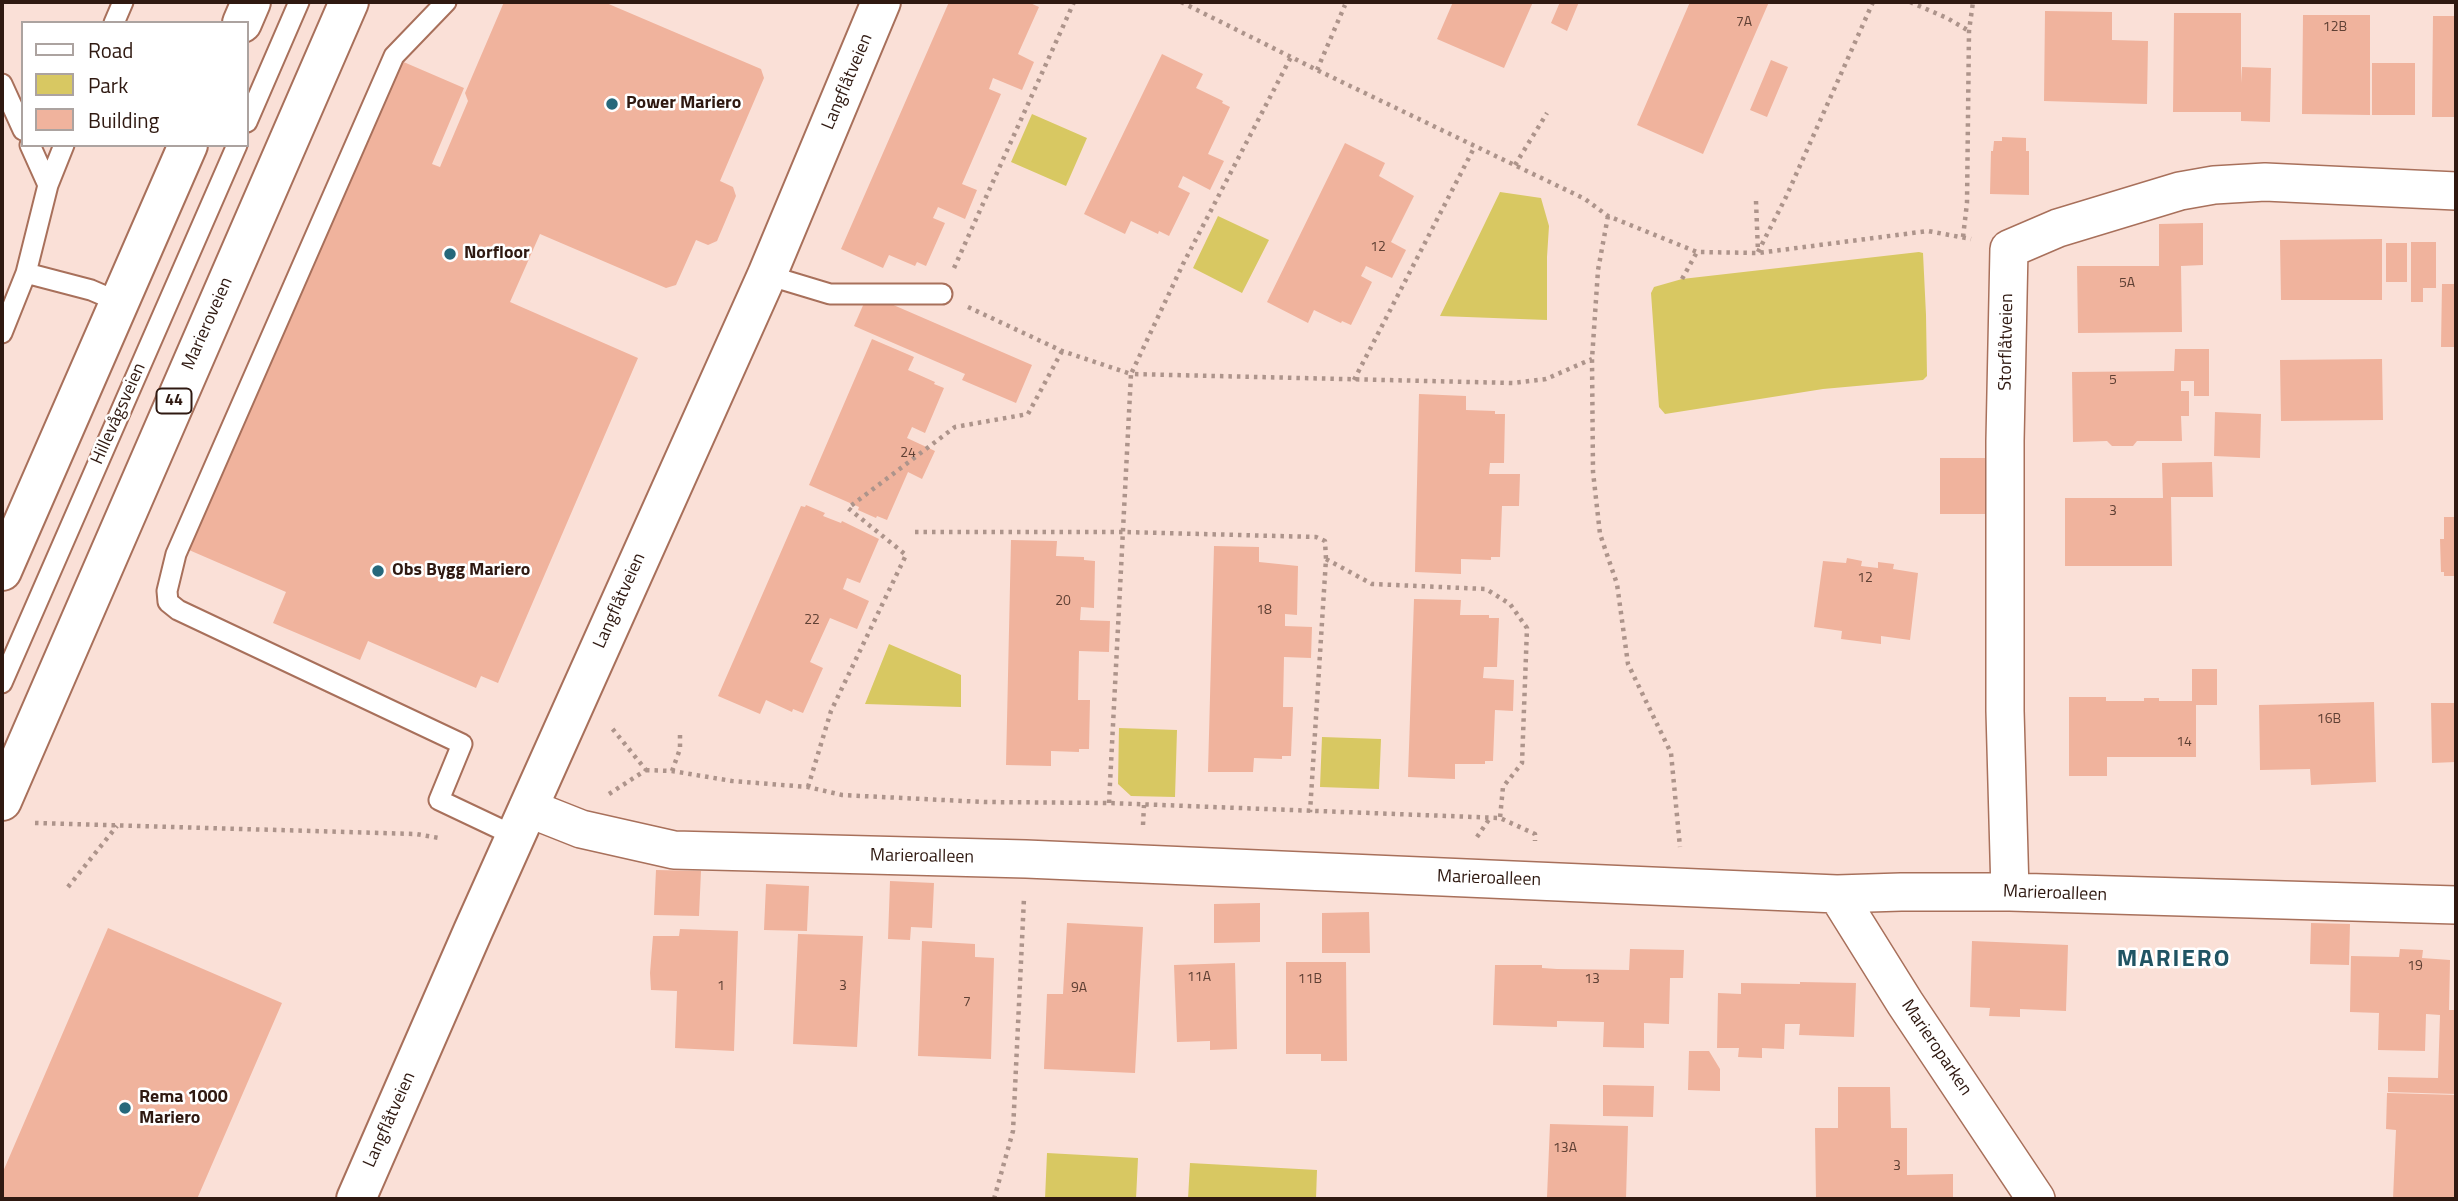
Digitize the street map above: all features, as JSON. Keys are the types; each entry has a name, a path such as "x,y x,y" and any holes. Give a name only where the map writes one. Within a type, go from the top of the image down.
{"main road":[{"path":"243,21 251,2"},
{"name":"Marieroveien","path":"15,812 348,2"},
{"name":"Langflåtveien","path":"356,1199 521,822 767,275 881,2"},
{"path":"2,571 187,147"}],"street":[{"path":"2009,249 2058,228 2179,191 2214,185 2265,182 2456,191"},
{"name":"Storflåtveien","path":"2009,249 2005,440 2005,711 2010,892"},
{"name":"Marieroalleen","path":"521,822 581,830 674,850 1026,859 1837,894 2010,892 2456,905"},
{"name":"Marieroparken","path":"1837,894 1905,1003 2036,1199"}],"lane":[{"path":"115,21 123,2"},
{"path":"248,120 299,2"},
{"path":"446,2 394,56 176,554 167,591 168,602 178,610 462,744 439,800 521,822"},
{"path":"2,84 21,126"},
{"path":"31,147 48,185"},
{"path":"2,333 26,273 48,185 63,147"},
{"name":"Hillevågsveien","path":"2,683 236,147"},
{"path":"26,273 91,290 119,302"},
{"path":"767,275 830,294 942,295"}],"path":[{"path":"1074,2 942,295 1062,351 1131,374 1513,383 1546,379 1592,359"},
{"path":"1181,2 1585,199 1608,216 1697,252 1758,253 1928,231 2009,249"},
{"path":"1758,253 1786,197 1872,2"},
{"path":"1910,2 1969,31"},
{"path":"1963,237 1967,203 1969,31 1973,2"},
{"path":"1317,70 1345,5"},
{"path":"1109,803 1131,374 1183,264 1291,57"},
{"path":"1515,165 1546,113"},
{"path":"1354,380 1475,146"},
{"path":"1756,201 1758,253"},
{"path":"1608,216 1598,270 1592,359 1593,472 1600,534 1617,584 1628,664 1671,753 1684,887"},
{"path":"1682,279 1697,252"},
{"path":"808,787 831,711 906,555 848,508 955,427 1028,414 1062,351"},
{"path":"915,532 1124,532 1316,537 1325,541 1310,812"},
{"path":"1326,559 1372,584 1486,589 1510,604 1527,628 1522,763 1503,788 1500,818"},
{"path":"579,694 646,770"},
{"path":"672,771 680,749 680,730"},
{"path":"601,799 646,770 808,787 842,795 1500,818 1535,834 1535,881"},
{"path":"15,812 117,826 416,834 444,839"},
{"path":"68,887 117,826"},
{"path":"994,1199 1013,1131 1026,859"}],"green space":[{"path":"1032,114 1087,138 1066,186 1011,162"},
{"path":"1500,192 1541,198 1549,226 1547,320 1440,316"},
{"path":"1218,216 1269,240 1242,293 1193,268"},
{"path":"1923,253 1926,315 1927,376 1923,380 1823,389 1665,414 1659,407 1651,293 1654,287 1682,279"},
{"path":"889,644 961,675 961,707 865,704"},
{"path":"1119,728 1177,730 1175,797 1131,796 1118,784"},
{"path":"1322,737 1381,739 1379,789 1320,787"},
{"path":"1047,1153 1138,1158 1136,1199 1045,1199"},
{"path":"1190,1163 1317,1170 1316,1199 1188,1199"}],"building":[{"path":"504,2 604,2 761,69 764,78 720,181 733,187 736,196 717,241 708,245 696,240 676,285 666,288 540,234 510,302 638,358 498,683 481,676 476,688 368,641 360,660 273,623 286,592 189,550 399,60 464,88 432,164 440,167 468,101 465,93"},
{"path":"949,2 1028,2 1039,7 1018,54 1034,62 1022,90 993,78 989,89 1001,94 962,184 977,190 965,219 938,207 933,218 945,223 926,266 917,262 915,266 889,255 883,268 841,249"},
{"path":"1453,2 1533,2 1504,68 1437,39"},
{"path":"1560,2 1579,2 1567,31 1551,23"},
{"path":"1690,2 1769,2 1703,154 1637,125"},
{"path":"2045,11 2112,12 2112,40 2148,41 2147,104 2044,101"},
{"path":"2174,13 2241,13 2241,83 2242,67 2271,68 2270,122 2241,121 2241,112 2173,112"},
{"path":"2303,15 2370,15 2370,115 2302,114"},
{"path":"2433,16 2456,16 2456,117 2432,117"},
{"path":"1162,54 1203,74 1196,88 1230,107 1208,154 1224,161 1210,190 1183,176 1178,187 1190,193 1169,236 1159,231 1158,234 1131,221 1125,234 1084,214"},
{"path":"1771,60 1788,67 1767,117 1750,110"},
{"path":"2372,63 2415,63 2415,115 2372,115"},
{"path":"2002,137 2026,138 2026,151 2029,151 2029,195 1990,194 1991,151 1994,141 2002,141"},
{"path":"1345,143 1385,163 1379,176 1414,196 1391,242 1406,250 1392,278 1366,266 1361,276 1372,282 1351,325 1314,310 1308,323 1267,302"},
{"path":"2203,223 2203,265 2181,266 2182,332 2078,333 2077,266 2159,266 2159,224"},
{"path":"2382,239 2382,300 2281,300 2280,240"},
{"path":"2411,242 2436,242 2436,288 2423,288 2423,302 2411,302"},
{"path":"2386,243 2407,243 2407,282 2386,282"},
{"path":"2442,284 2456,284 2456,347 2441,347"},
{"path":"868,294 1032,365 1016,403 962,380 965,374 854,326"},
{"path":"872,339 914,357 908,370 944,388 925,433 912,427 907,438 935,451 922,479 908,472 887,520 858,510 859,507 809,485"},
{"path":"2175,349 2209,349 2209,396 2194,396 2194,381 2181,381 2181,391 2189,391 2189,416 2181,416 2182,441 2137,441 2133,446 2112,446 2107,441 2073,442 2072,372 2174,371"},
{"path":"2382,359 2383,420 2281,421 2280,360"},
{"path":"1419,394 1466,396 1466,410 1505,414 1504,463 1490,463 1489,474 1520,474 1519,506 1502,506 1500,557 1491,557 1491,560 1461,559 1461,574 1415,572"},
{"path":"2215,412 2261,414 2260,458 2214,456"},
{"path":"1940,458 1987,458 1987,514 1940,514"},
{"path":"2212,462 2213,497 2171,497 2172,566 2065,566 2065,498 2163,498 2162,463"},
{"path":"806,505 825,513 823,516 841,523 842,521 879,539 860,583 847,578 843,589 869,601 857,629 830,618 810,662 823,668 803,713 793,709 792,712 766,700 760,714 718,696 801,506"},
{"path":"2444,517 2456,517 2456,576 2444,576 2444,572 2441,572 2440,539 2444,539"},
{"path":"1011,540 1057,541 1056,556 1084,557 1084,560 1095,561 1094,608 1081,607 1080,620 1110,621 1109,652 1079,651 1078,700 1090,700 1089,749 1079,749 1079,752 1051,751 1051,766 1006,765"},
{"path":"1214,546 1259,547 1259,562 1298,566 1297,615 1285,614 1285,626 1312,627 1311,658 1284,657 1283,707 1293,707 1291,756 1282,756 1282,759 1254,758 1253,772 1208,772"},
{"path":"1847,558 1862,561 1861,566 1878,568 1878,562 1894,564 1893,569 1918,573 1910,640 1881,636 1881,644 1841,639 1842,631 1814,627 1823,561 1846,563"},
{"path":"1414,599 1461,600 1460,615 1489,615 1489,618 1499,618 1497,667 1484,667 1483,678 1514,680 1513,711 1495,710 1493,761 1485,761 1485,764 1455,764 1455,779 1408,777"},
{"path":"2192,669 2217,669 2217,705 2196,705 2196,757 2107,757 2107,776 2069,776 2069,697 2106,697 2106,701 2144,701 2144,698 2159,698 2159,701 2192,701"},
{"path":"2374,702 2376,782 2311,785 2310,769 2260,770 2259,705"},
{"path":"2431,703 2456,703 2456,762 2432,763"},
{"path":"656,870 701,871 699,916 654,915"},
{"path":"890,881 934,883 932,928 911,927 910,940 888,939"},
{"path":"766,884 809,886 807,931 764,930"},
{"path":"1260,903 1260,942 1214,943 1214,904"},
{"path":"1369,912 1370,953 1322,953 1322,913"},
{"path":"1067,923 1143,927 1135,1073 1044,1069 1047,994 1063,994"},
{"path":"2311,923 2350,924 2349,965 2310,964"},
{"path":"108,928 282,1003 197,1199 2,1199 2,1174"},
{"path":"680,929 738,931 734,1051 675,1048 677,991 651,990 650,973 653,936 679,936"},
{"path":"798,934 863,936 857,1047 793,1044"},
{"path":"922,941 975,944 975,957 994,958 991,1059 918,1056"},
{"path":"1972,941 2068,945 2066,1011 2020,1009 2020,1017 1989,1016 1990,1008 1970,1007"},
{"path":"1630,949 1684,950 1683,978 1670,978 1669,1024 1644,1023 1644,1048 1603,1047 1604,1022 1557,1021 1557,1027 1493,1025 1495,965 1629,970"},
{"path":"2400,949 2423,950 2422,958 2450,960 2449,1010 2456,1010 2456,1094 2388,1092 2388,1077 2438,1078 2440,1015 2426,1014 2425,1051 2378,1050 2379,1013 2350,1012 2351,956 2399,957"},
{"path":"1286,962 1346,962 1347,1061 1321,1061 1321,1054 1286,1054"},
{"path":"1235,963 1237,1049 1210,1050 1210,1041 1177,1042 1174,965"},
{"path":"1741,983 1856,983 1854,1037 1799,1035 1800,1024 1785,1024 1784,1049 1762,1048 1762,1058 1738,1057 1739,1048 1717,1048 1718,993 1741,994"},
{"path":"1689,1051 1709,1051 1720,1069 1720,1091 1688,1090"},
{"path":"1603,1085 1654,1086 1653,1117 1603,1116"},
{"path":"1838,1087 1890,1087 1891,1128 1907,1128 1907,1175 1953,1174 1953,1199 1816,1199 1815,1128 1838,1128"},
{"path":"2387,1093 2456,1095 2456,1199 2393,1199 2396,1130 2386,1129"},
{"path":"1550,1124 1628,1126 1626,1199 1547,1197"}],"place":[{"name":"Power Mariero","path":"612,104"},
{"name":"Norfloor","path":"450,254"},
{"name":"Obs Bygg Mariero","path":"378,571"},
{"name":"Rema 1000 Mariero","path":"125,1108"}],"district":[{"name":"MARIERO","path":"2174,960"}]}
